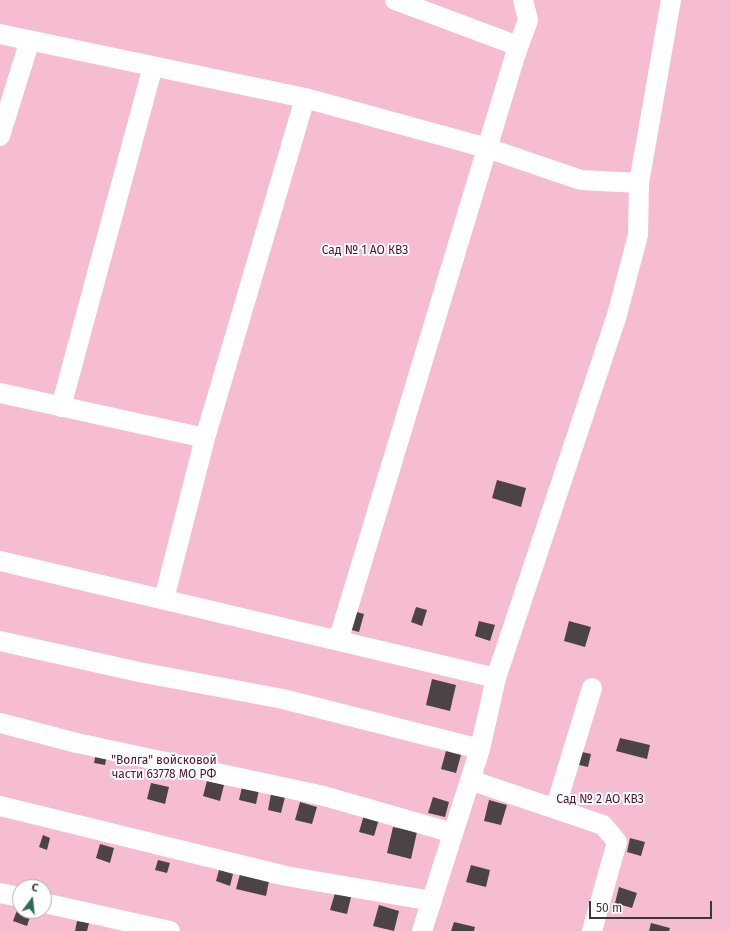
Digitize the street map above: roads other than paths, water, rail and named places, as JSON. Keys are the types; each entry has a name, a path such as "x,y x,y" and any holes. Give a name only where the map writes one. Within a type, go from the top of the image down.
{"lane":[{"path":"395,0 518,46"},
{"path":"338,641 518,46 528,20 523,0"},
{"path":"422,931 480,749 496,678 617,315 638,235 639,183 671,0"},
{"path":"0,34 306,98 487,148 581,180 639,183"},
{"path":"0,136 30,40"},
{"path":"61,407 153,66"},
{"path":"164,599 205,438 306,98"},
{"path":"0,393 205,438"},
{"path":"0,561 496,678"},
{"path":"0,641 139,672 283,699 480,749"},
{"path":"556,809 592,688"},
{"path":"0,723 77,743 324,796 453,833"},
{"path":"470,780 603,825 617,842 592,931"},
{"path":"0,806 286,876 432,901"},
{"path":"0,893 12,895"},
{"path":"52,905 170,931"}],"park label":[{"name":"Сад № 1 АО КВЗ","path":"365,251"},
{"name":"\"Волга\" войсковой части 63778 МО РФ","path":"164,768"},
{"name":"Сад № 2 АО КВЗ","path":"600,800"}]}
